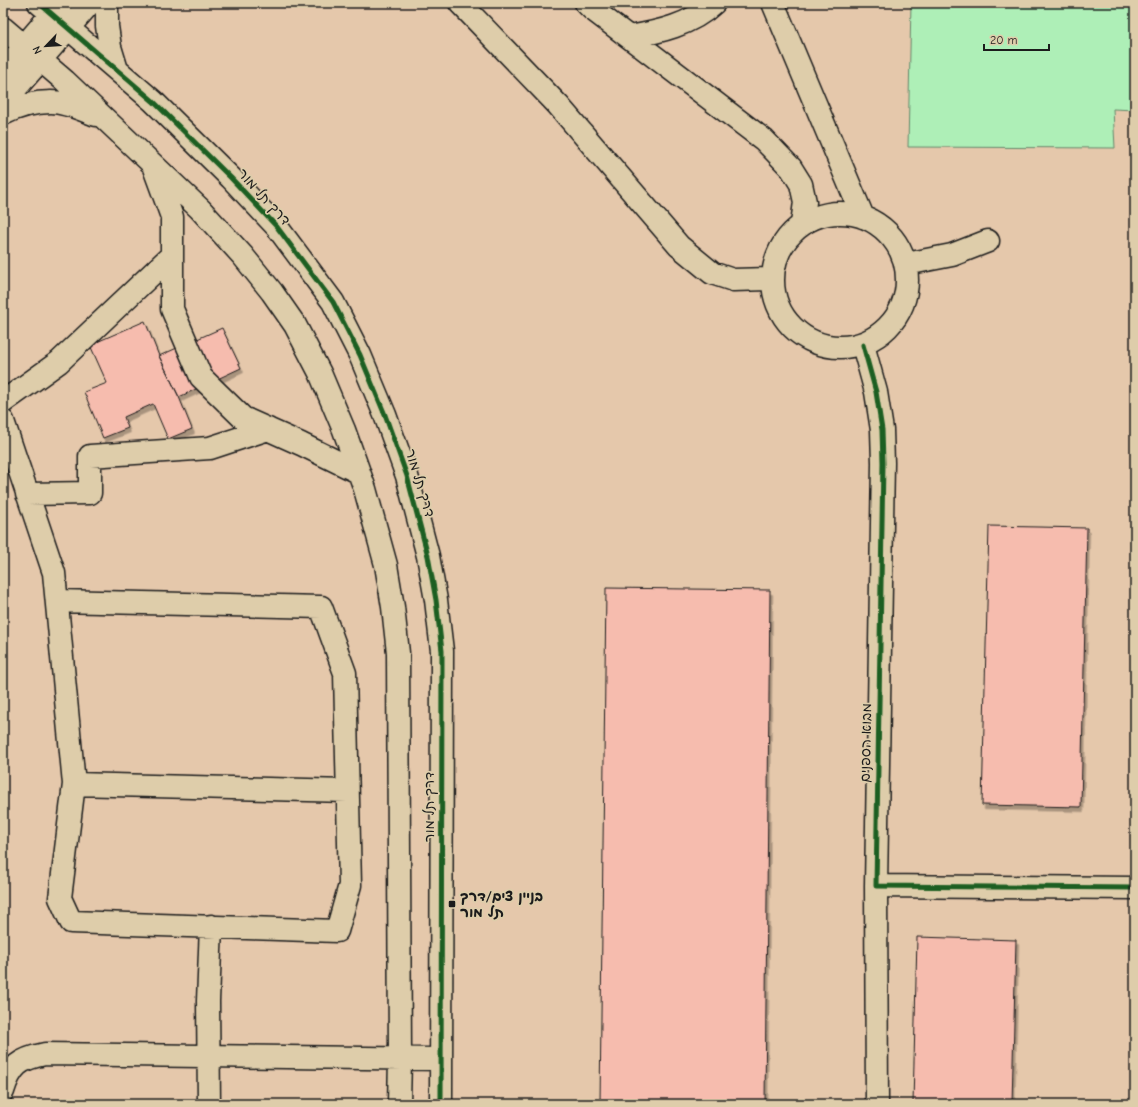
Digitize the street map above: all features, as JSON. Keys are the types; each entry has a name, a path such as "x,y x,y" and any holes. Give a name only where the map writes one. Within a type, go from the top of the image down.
{"street":[{"path":"3,103 55,12 90,3"},
{"path":"107,3 107,26 110,47 117,70"},
{"path":"460,3 558,105 679,246 712,273 734,280 772,279"},
{"path":"586,3 629,38 764,140 791,168 801,184 805,202 802,224"},
{"path":"629,38 657,32 682,24 708,9 714,3"},
{"path":"772,3 863,216"},
{"name":"דרך תל מור","path":"55,12 117,70 153,101 231,178 277,227 307,266 332,302 360,355 385,415 407,476 428,556 436,600 442,651 441,1104"},
{"path":"3,28 65,81 200,208 244,256 295,325 320,373 344,430 365,489 386,565 393,607 398,653 399,1104"},
{"path":"3,71 32,53"},
{"path":"3,114 12,109 31,104 52,102 73,106 102,117"},
{"path":"152,164 172,217 172,309 201,377 243,418 358,472"},
{"path":"842,213 863,216 878,224 890,235 900,249 906,264 908,285 904,304 894,322 880,336 862,345 841,348 820,345 800,335 785,320 775,301 772,279 776,258 786,239 802,224 822,215 842,213"},
{"path":"906,264 952,256 988,241"},
{"path":"3,402 59,362 172,255"},
{"name":"מבוא הספנים","path":"862,345 876,392 882,430 883,463 876,886 877,1104"},
{"path":"3,421 54,573 74,784 60,898 71,922 337,931 350,885 345,673 321,607 57,601"},
{"path":"27,494 90,493 90,456 210,448 268,429"},
{"path":"74,784 348,791"},
{"path":"876,886 1135,888"},
{"path":"208,1104 208,1001 211,926"},
{"path":"3,1091 6,1081 15,1066 30,1057 45,1054 441,1059"}],"shaded area":[{"path":"3,3 1135,3 1135,1104 3,1104"}],"green space":[{"path":"911,3 1135,3 1135,110 1113,109 1115,148 908,147"}],"building":[{"path":"145,321 192,429 168,439 153,404 124,417 128,428 103,438 84,392 107,383 90,345"},
{"path":"222,328 241,368 179,397 159,356"},
{"path":"989,526 1087,528 1081,807 982,805"},
{"path":"606,588 770,590 765,1104 600,1104"},
{"path":"917,937 1016,940 1012,1104 913,1104"}],"cycle path":[{"path":"39,3 153,101 231,178 277,227 333,302 360,355 385,415 407,476 428,556 436,600 442,651 441,1104"},
{"path":"863,345 876,392 882,430 883,463 876,886 1135,888"}],"place":[{"name":"בניין צים/דרך תל מור","path":"452,904"}]}
